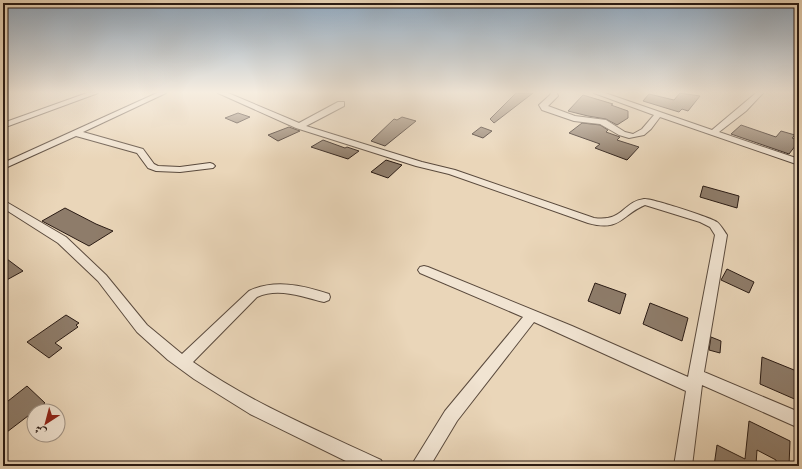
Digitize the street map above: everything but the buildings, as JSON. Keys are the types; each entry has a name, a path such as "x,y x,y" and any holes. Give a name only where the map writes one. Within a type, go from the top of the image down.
{"street":[{"path":"3,126 34,115"},
{"path":"3,166 115,115"},
{"path":"273,115 299,126 419,164 452,172 604,224 615,222 639,204 645,202 688,214 714,225 721,235 707,312 683,466"},
{"path":"299,126 320,115"},
{"path":"567,115 583,120 600,121 626,135 633,136 639,134 648,127 657,115"},
{"path":"661,115 799,162"},
{"path":"714,132 736,115"},
{"path":"76,133 140,151 147,156 150,165 154,167 176,170 210,166"},
{"path":"3,203 62,240 106,283 147,333 183,363 214,385 270,415 375,466"},
{"path":"424,270 696,381 799,420"},
{"path":"183,363 253,294 258,291 276,288 324,297"},
{"path":"420,466 451,416 532,315"}]}
